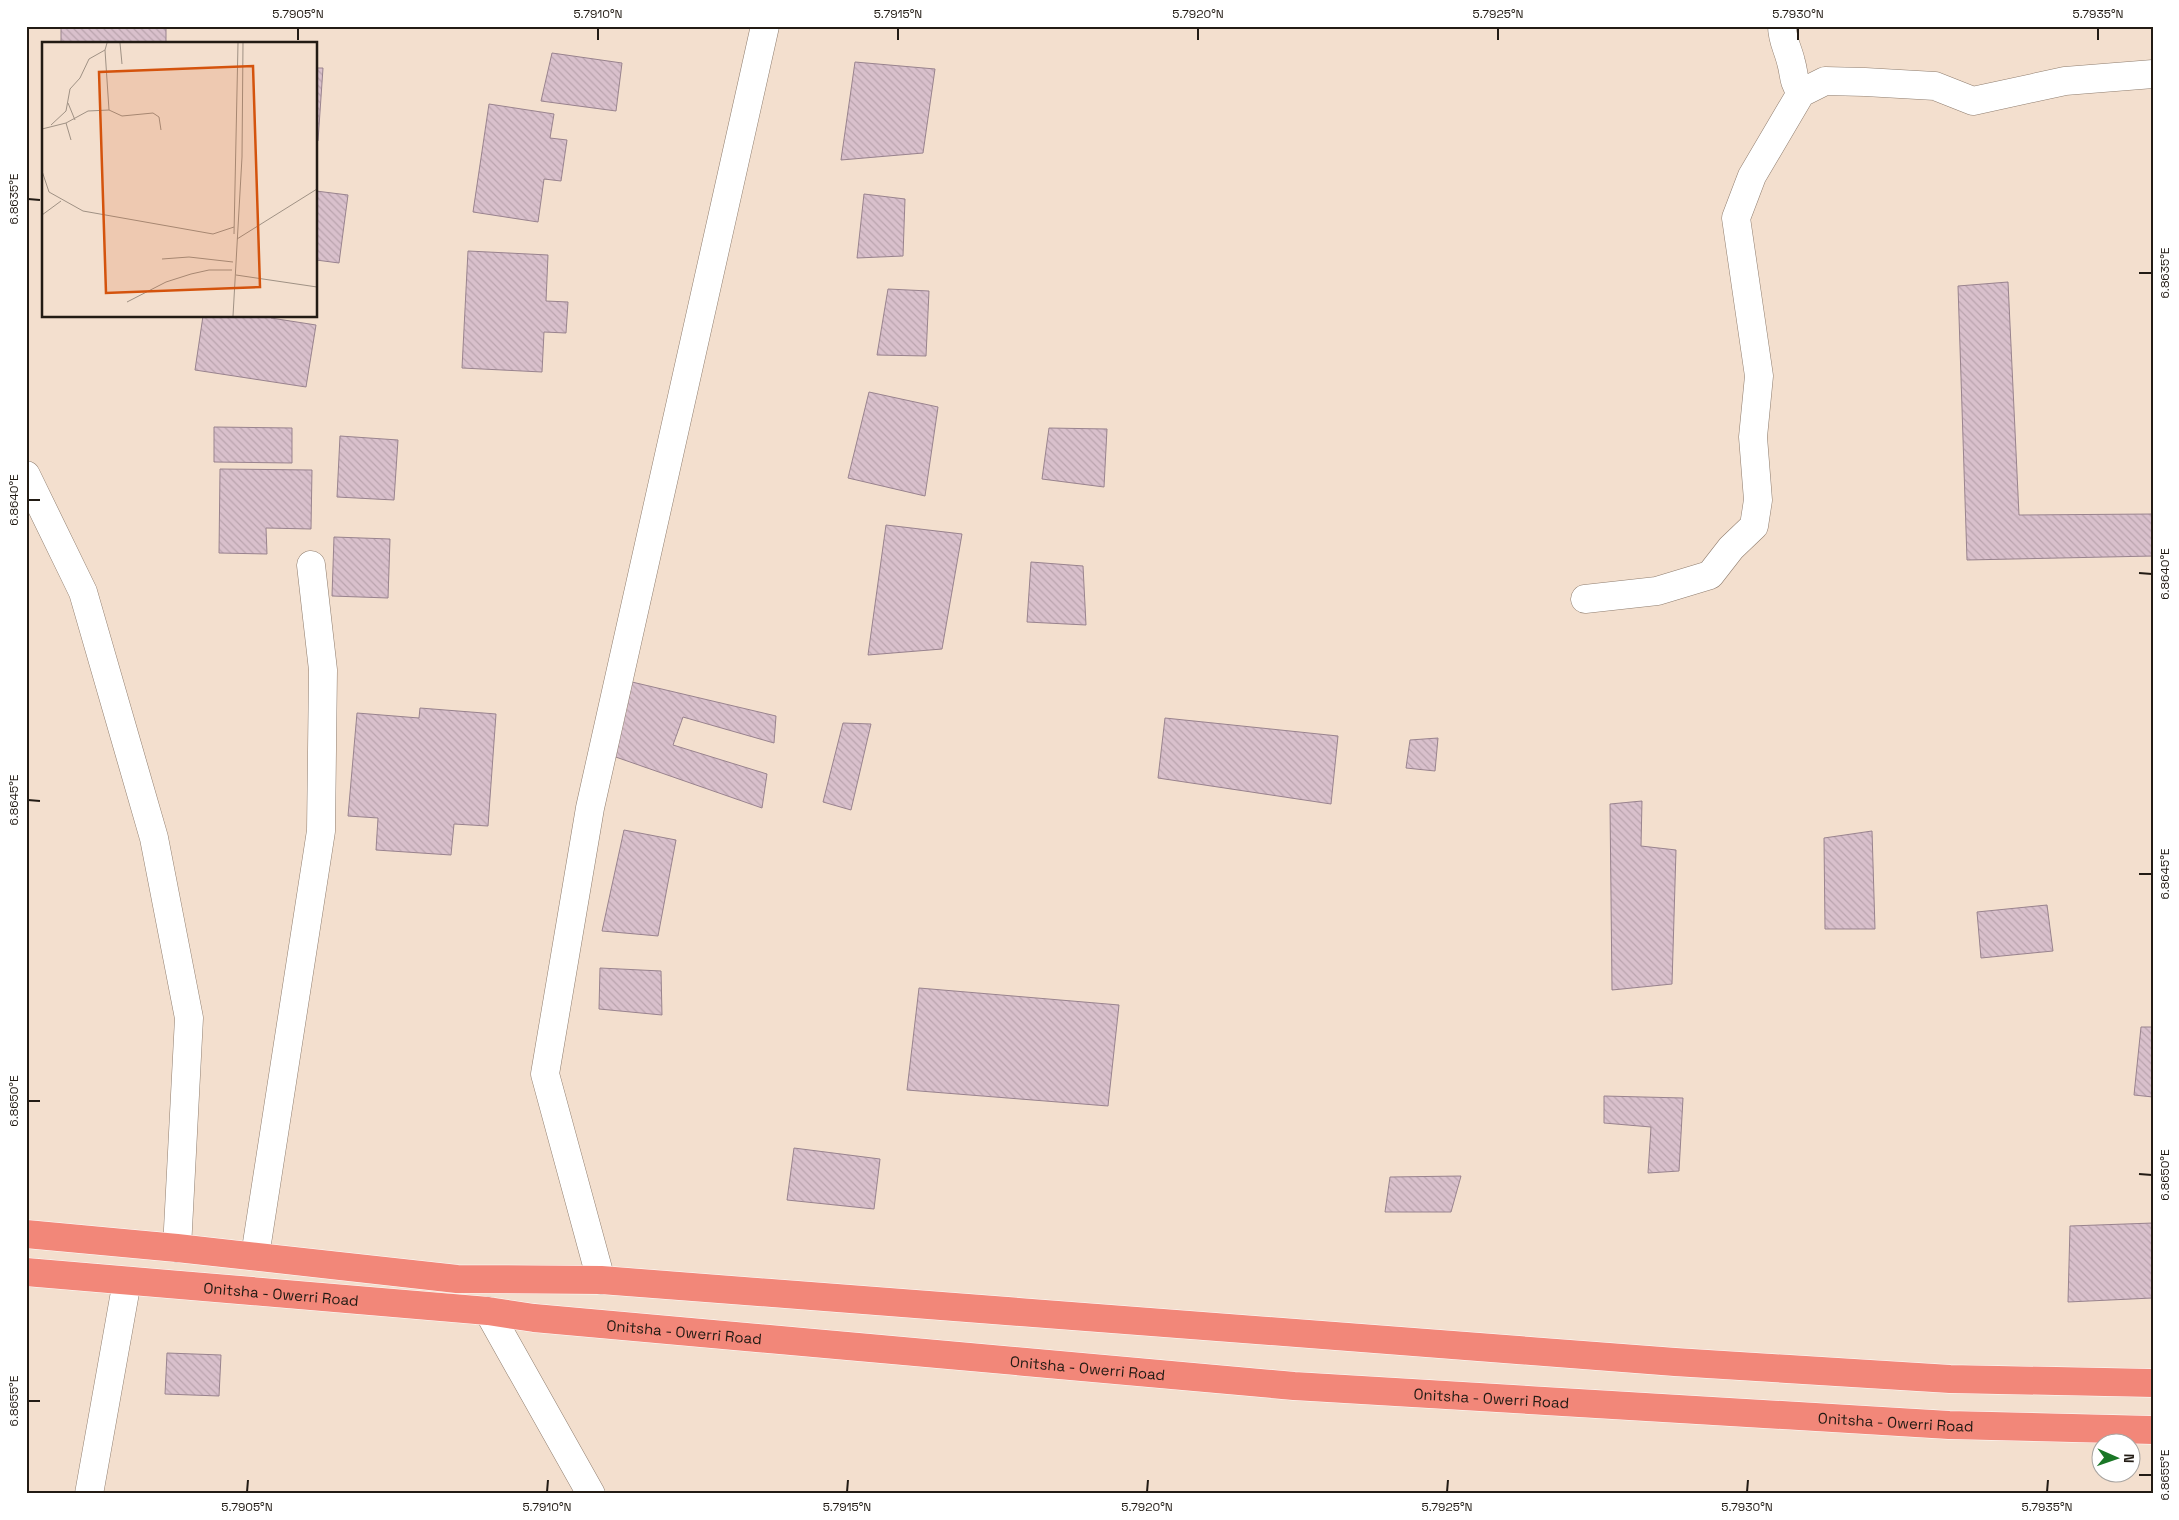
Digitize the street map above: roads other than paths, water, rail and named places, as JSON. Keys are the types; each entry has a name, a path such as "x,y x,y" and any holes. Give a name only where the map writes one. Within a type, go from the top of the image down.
{"highway":[{"path":"26,1234 255,1256 457,1279 601,1280 1675,1362 1950,1379 2153,1383"},
{"name":"Onitsha - Owerri Road","path":"26,1272 488,1311 534,1318 1294,1386 1949,1425 2153,1430"}],"street":[{"path":"601,1280 545,1074 590,808 765,26"},
{"path":"1782,26 1782,38 1792,62 1794,82 1801,93"},
{"path":"1585,598 1657,591 1710,575 1731,548 1754,526 1758,500 1753,437 1759,376 1736,218 1752,176 1801,93 1825,81 1865,82 1935,86 1973,101 2065,81 2153,74"},
{"path":"26,475 83,592 154,838 184,990 189,1018 176,1248"},
{"path":"255,1256 321,831 323,670 311,565"},
{"path":"89,1494 127,1281"},
{"path":"488,1311 592,1494"}]}
